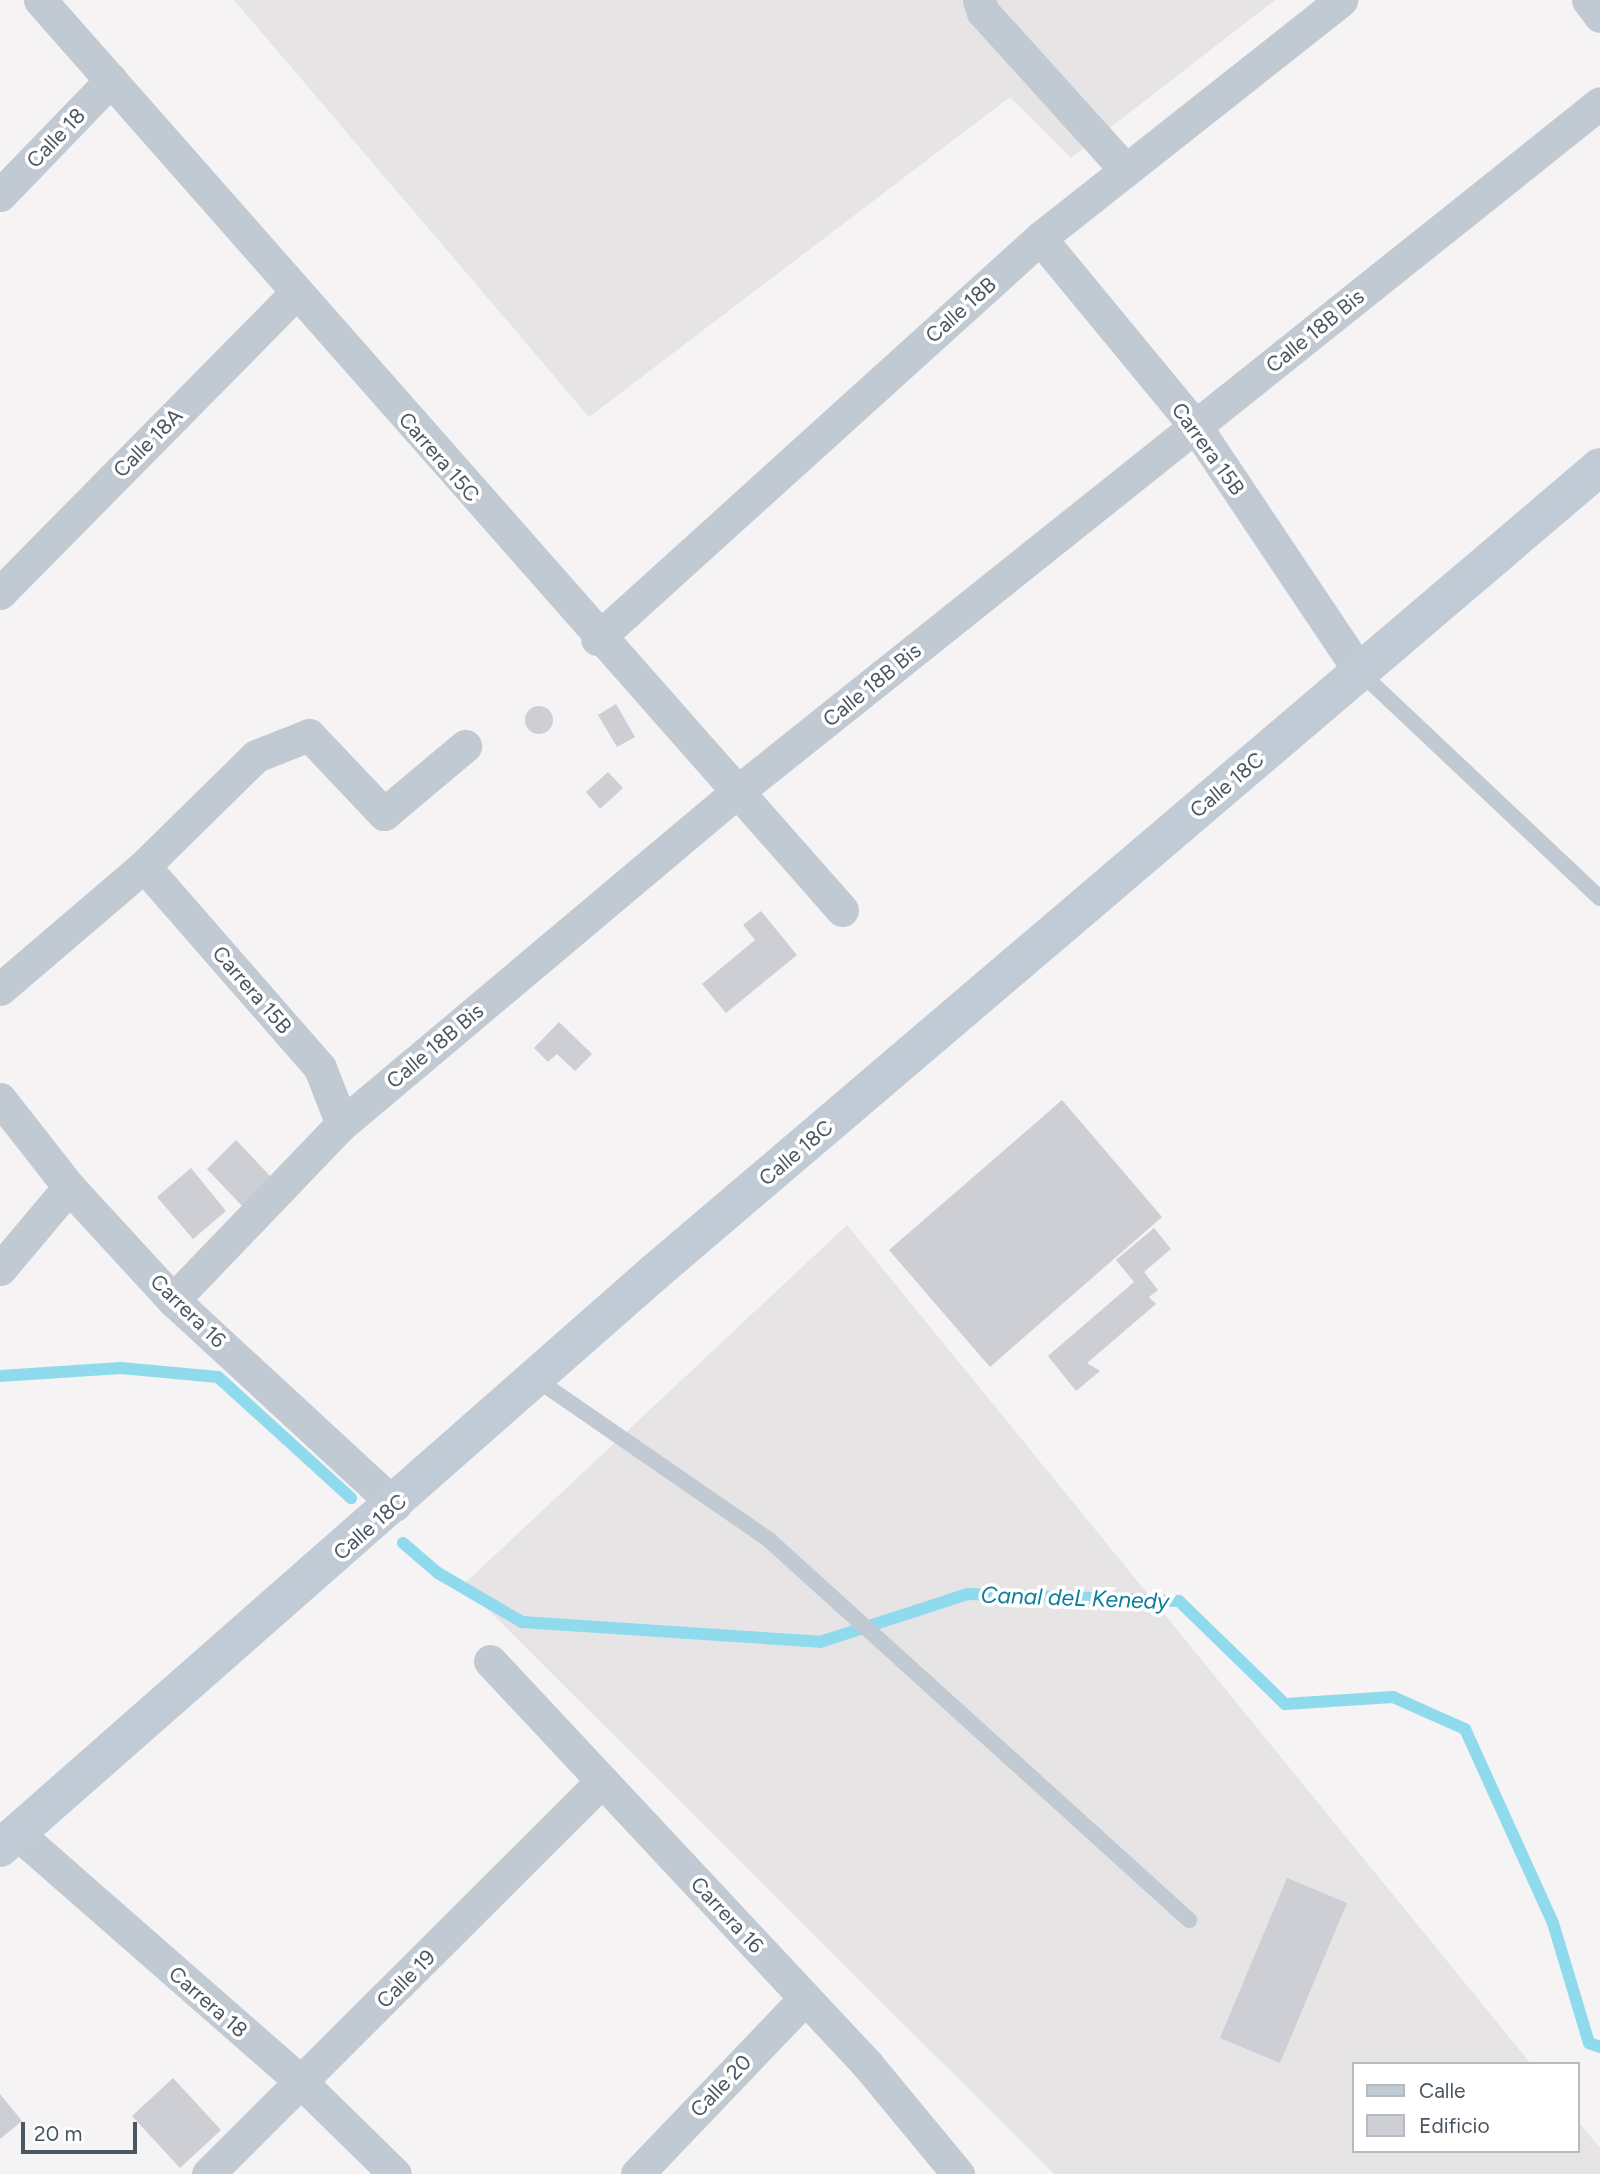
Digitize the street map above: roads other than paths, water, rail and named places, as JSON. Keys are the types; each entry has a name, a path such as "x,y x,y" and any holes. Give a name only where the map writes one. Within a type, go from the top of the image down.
{"main road":[{"name":"Calle 18C","path":"9,1841 536,1379 1600,467"}],"street":[{"name":"Carrera 15C","path":"40,0 597,639 842,910"},
{"path":"979,0 983,12 1126,170"},
{"name":"Calle 18B","path":"597,639 1040,238 1341,0"},
{"path":"1588,0 1600,16"},
{"name":"Calle 18","path":"0,195 111,80"},
{"name":"Calle 18B Bis","path":"173,1300 342,1124 737,792 1600,103"},
{"name":"Carrera 15B","path":"1040,238 1196,427 1360,672"},
{"name":"Calle 18A","path":"0,593 296,293"},
{"path":"0,989 144,866 257,756 309,735 384,814 465,746"},
{"name":"Carrera 15B","path":"144,866 320,1068 342,1124"},
{"name":"Carrera 16","path":"0,1099 69,1187 173,1300 395,1505"},
{"path":"0,1269 69,1187"},
{"name":"Carrera 16","path":"490,1661 805,1998 958,2174"},
{"name":"Calle 19","path":"208,2174 602,1781"},
{"name":"Carrera 18","path":"9,1841 302,2083 395,2174"},
{"name":"Calle 20","path":"637,2174 805,1998"}],"lane":[{"path":"1360,672 1600,898"},
{"path":"536,1379 768,1539 1189,1920"}],"waterway":[{"name":"Canal deL Kenedy","path":"0,1376 121,1368 218,1377 351,1498"},
{"name":"Canal deL Kenedy","path":"403,1543 438,1573 522,1622 820,1642 968,1594 1179,1601 1285,1704 1393,1697 1465,1729 1553,1923 1589,2043 1600,2047"}]}
